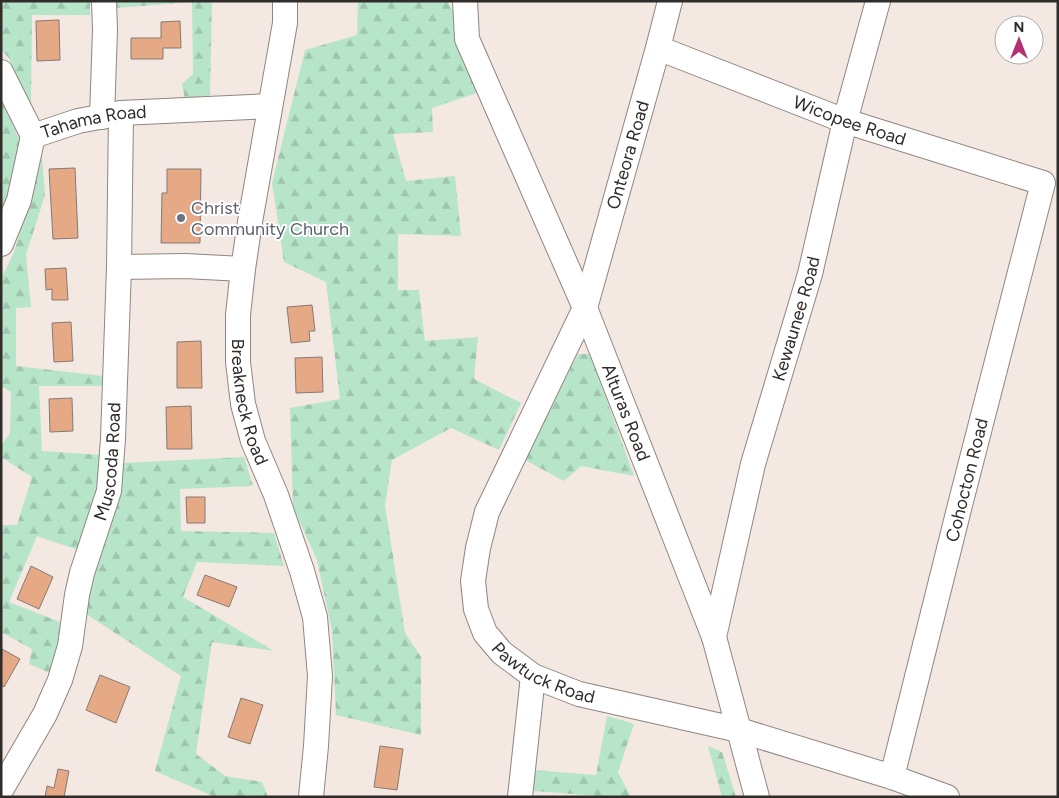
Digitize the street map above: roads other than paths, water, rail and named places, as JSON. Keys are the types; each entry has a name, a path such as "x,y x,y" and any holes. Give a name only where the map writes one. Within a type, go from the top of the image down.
{"street":[{"name":"Muscoda Road","path":"1,790 45,714 60,680 70,646 82,573 109,491 113,439 119,268 112,115 104,1"},
{"name":"Breakneck Road","path":"285,1 285,23 243,269 238,315 238,362 243,404 253,441 276,495 302,572 315,618 320,676 311,797"},
{"name":"Alturas Road","path":"465,1 467,39 585,308 714,637 757,797"},
{"name":"Onteora Road","path":"585,308 670,1"},
{"name":"Kewaunee Road","path":"714,637 753,464 810,274 846,121 878,1"},
{"name":"Wicopee Road","path":"658,48 846,121 1043,183"},
{"path":"1,72 32,136"},
{"name":"Tahama Road","path":"1,244 19,200 32,136 78,121 112,115 270,106"},
{"name":"Cohocton Road","path":"892,777 1043,183"},
{"path":"119,268 185,266 243,269"},
{"name":"Pawtuck Road","path":"585,308 487,512 478,548 473,581 476,609 484,633 502,653 533,676 579,694 739,730 892,777 947,797"},
{"path":"520,797 533,676"}],"place":[{"name":"Christ Community Church","path":"181,218"}]}
